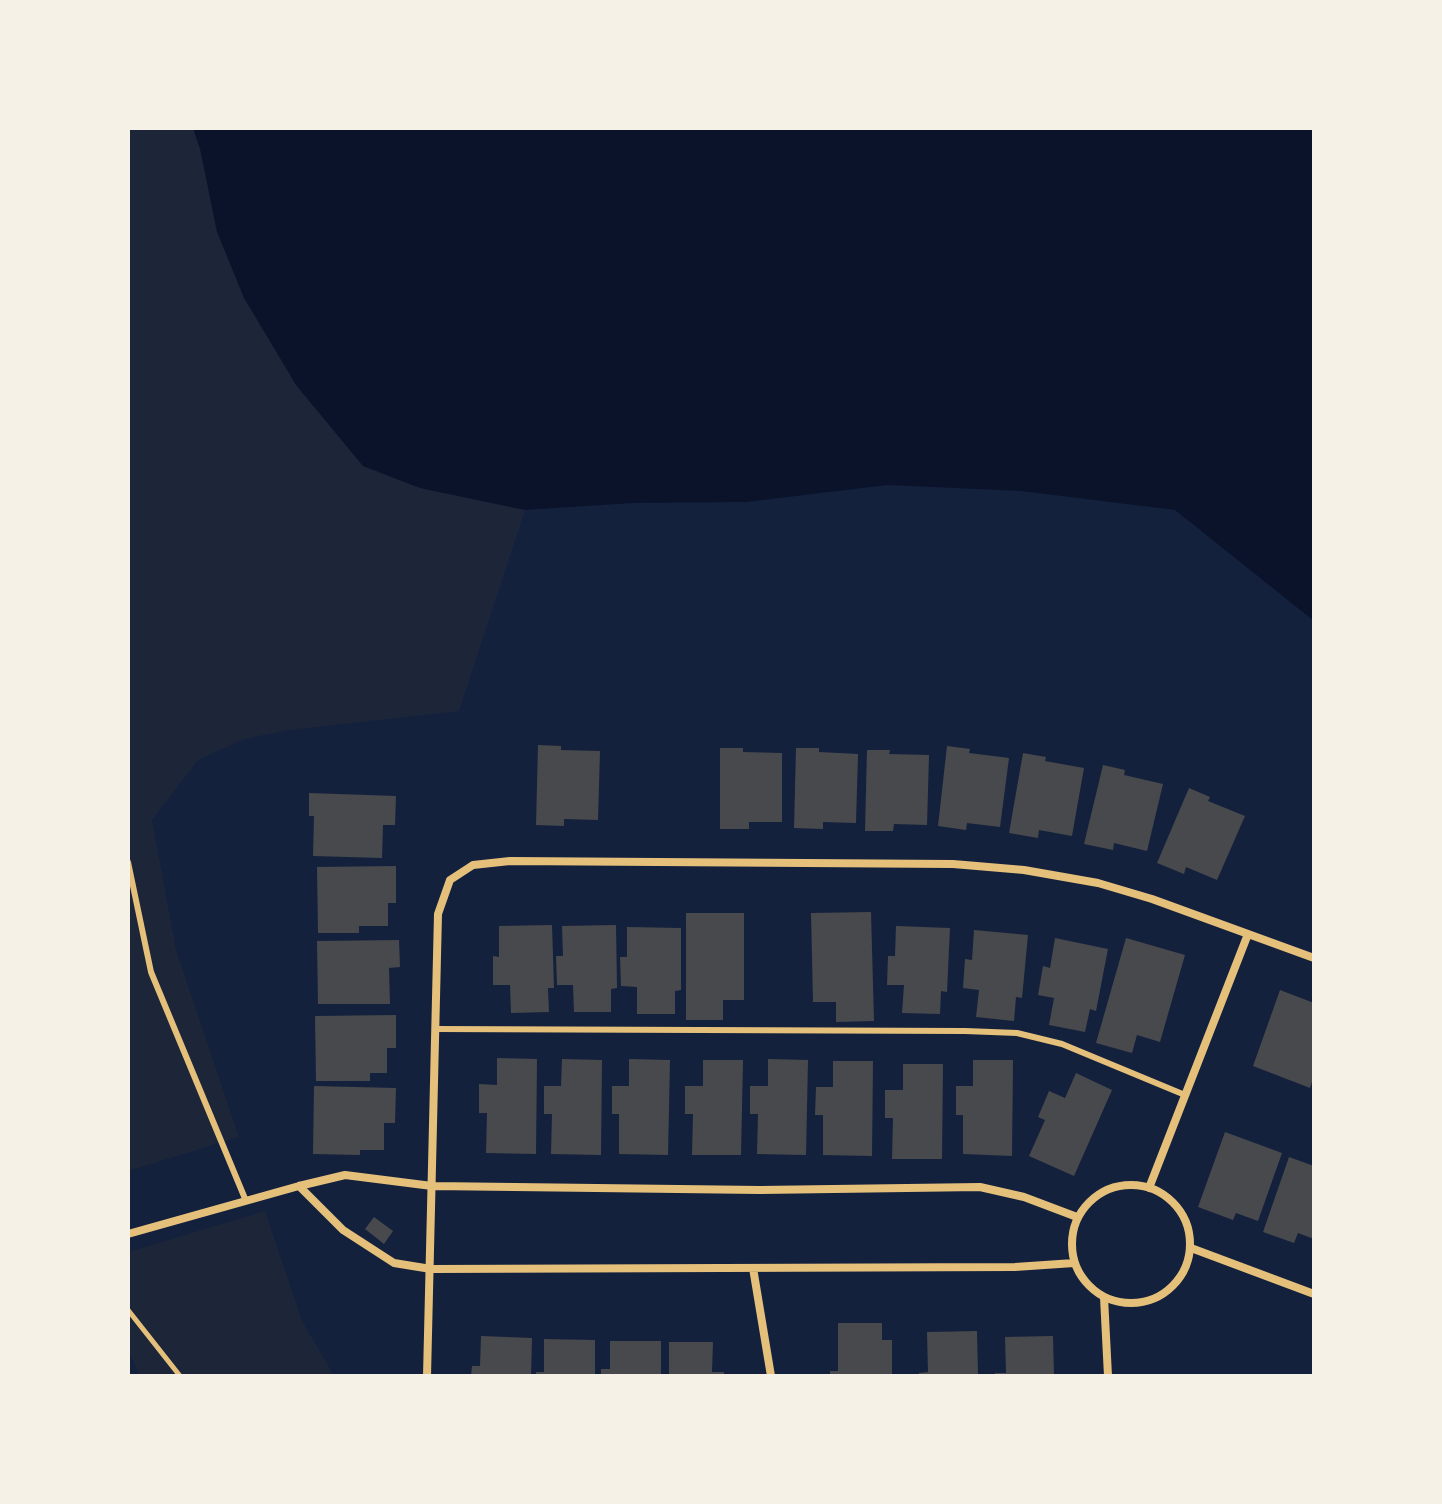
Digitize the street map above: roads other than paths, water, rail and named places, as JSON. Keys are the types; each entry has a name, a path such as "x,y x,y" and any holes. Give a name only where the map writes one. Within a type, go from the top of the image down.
{"street":[{"path":"427,1376 438,914 450,880 473,865 526,861 953,864 1024,870 1098,883 1152,899 1314,958"},
{"path":"1149,1188 1248,934"},
{"path":"128,1234 345,1175 432,1186 760,1190 980,1187 1024,1197 1077,1217"},
{"path":"1135,1184 1149,1188 1157,1190 1176,1205 1188,1225 1191,1248 1184,1271 1170,1289 1149,1301 1126,1304 1104,1297 1085,1283 1074,1263 1071,1239 1077,1217 1091,1198 1112,1187 1135,1184"},
{"path":"299,1186 343,1230 394,1263 431,1269 1015,1267 1074,1263"},
{"path":"1191,1248 1314,1294"},
{"path":"753,1268 771,1376"},
{"path":"1104,1297 1108,1376"}],"lane":[{"path":"128,862 151,972 246,1201"},
{"path":"435,1029 1017,1033 1062,1044 1185,1095"}]}
